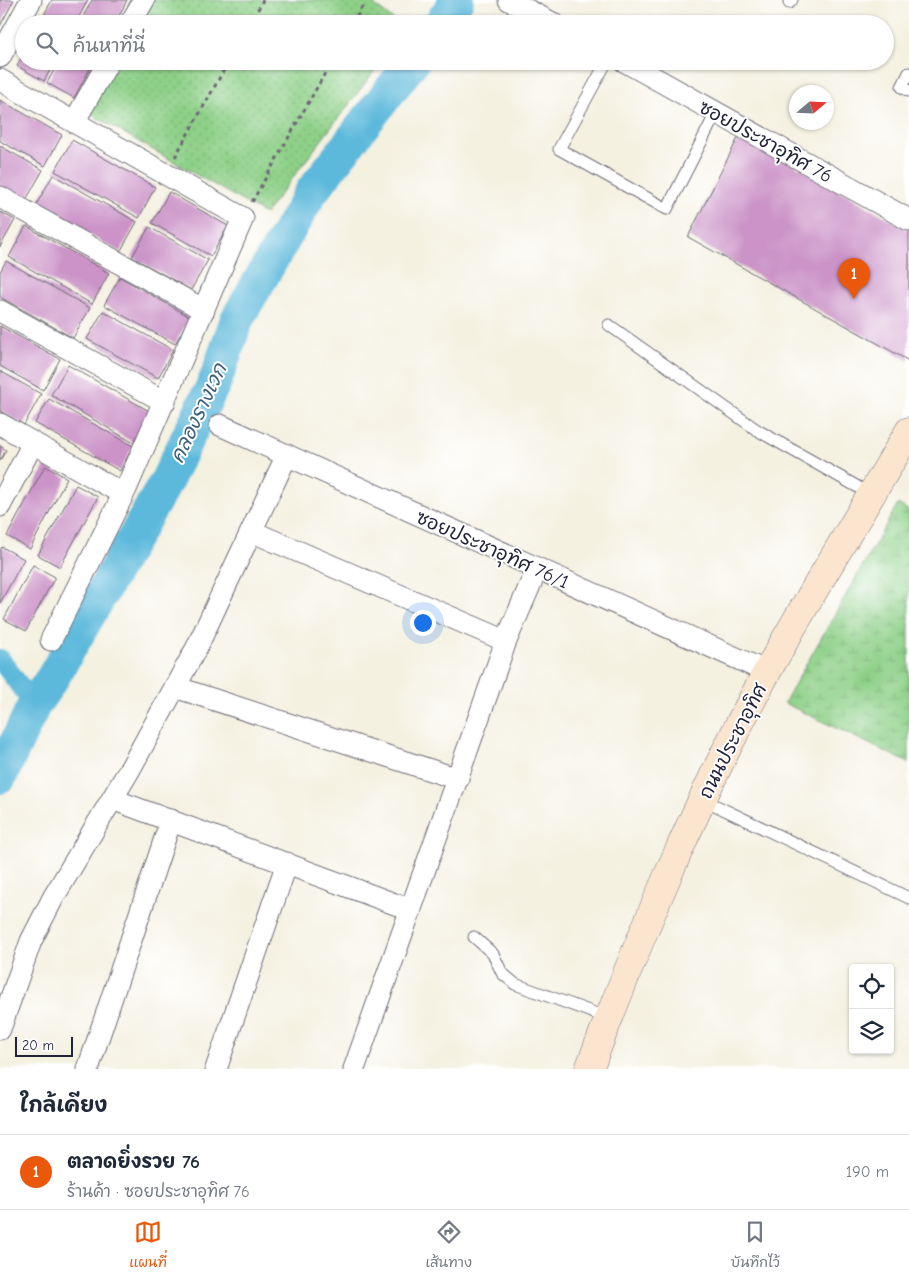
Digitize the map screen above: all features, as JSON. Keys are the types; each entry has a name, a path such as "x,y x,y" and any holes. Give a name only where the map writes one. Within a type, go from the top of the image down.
{"main road":[{"name":"ถนนประชาอุทิศ","path":"589,1069 656,899 702,799 767,672 872,495 898,457 909,431"}],"street":[{"path":"23,15 31,0"},
{"path":"135,15 144,0"},
{"path":"509,0 537,15"},
{"path":"0,57 15,29"},
{"path":"74,122 103,70"},
{"name":"ซอยประชาอุทิศ 76","path":"640,70 909,220"},
{"path":"0,80 243,218 165,402 123,494 51,640"},
{"path":"0,197 204,310"},
{"path":"0,311 165,402"},
{"path":"0,424 123,494"},
{"name":"ซอยประชาอุทิศ 76/1","path":"220,425 767,672"},
{"path":"0,506 34,443"},
{"path":"0,1029 31,941 53,898 112,799 197,648 253,532 287,455"},
{"path":"253,532 506,641"},
{"path":"354,1069 506,641 538,569"},
{"path":"175,687 458,780"},
{"path":"112,799 411,910"},
{"path":"88,1069 171,820"},
{"path":"216,1069 287,863"}],"lane":[{"path":"602,70 559,149 667,209 716,113"},
{"path":"909,73 902,87 909,91"},
{"path":"609,325 757,430 872,495"},
{"path":"702,799 909,898"},
{"path":"474,937 493,954 502,973 514,984 608,1018"}],"path":[{"path":"255,15 263,0"},
{"path":"358,15 363,5"},
{"path":"166,174 224,70"},
{"path":"243,218 327,70"}],"green space":[{"path":"132,0 368,0 387,15 124,15"},
{"path":"93,70 375,70 265,214 73,104"},
{"path":"898,504 909,511 909,763 784,703"}],"building":[{"path":"0,0 14,0 0,26"},
{"path":"52,0 88,0 80,15 44,15"},
{"path":"92,0 127,0 120,15 84,15"},
{"path":"24,70 50,70 44,81"},
{"path":"54,70 89,70 74,98 47,83"},
{"path":"0,100 62,135 45,166 0,141"},
{"path":"740,134 909,230 909,361 688,237"},
{"path":"72,140 155,187 139,218 55,171"},
{"path":"0,146 43,170 26,200 0,186"},
{"path":"53,175 137,222 120,252 36,205"},
{"path":"169,192 228,226 211,256 152,223"},
{"path":"0,212 15,220 0,247"},
{"path":"26,226 109,273 92,304 9,257"},
{"path":"149,227 208,260 191,290 132,257"},
{"path":"6,261 90,308 73,338 0,297 0,272"},
{"path":"120,277 190,317 175,344 104,305"},
{"path":"103,311 173,350 158,378 87,339"},
{"path":"0,326 60,359 43,390 0,366"},
{"path":"68,365 151,412 134,443 51,395"},
{"path":"0,371 41,394 24,425 0,411"},
{"path":"49,399 133,446 120,471 35,423"},
{"path":"0,446 6,450 0,461"},
{"path":"45,466 67,478 30,549 7,536"},
{"path":"76,485 98,497 60,567 38,555"},
{"path":"2,547 24,559 0,603 0,550"},
{"path":"33,565 55,577 26,631 4,619"}],"waterway":[{"name":"คลองรางเวก","path":"446,15 457,0"},
{"name":"คลองรางเวก","path":"0,777 34,705 53,677 167,480 216,379 237,319 312,191 406,70"},
{"path":"0,659 34,705"}],"place":[{"name":"ตลาดยิ่งรวย 76","path":"854,299"}]}
